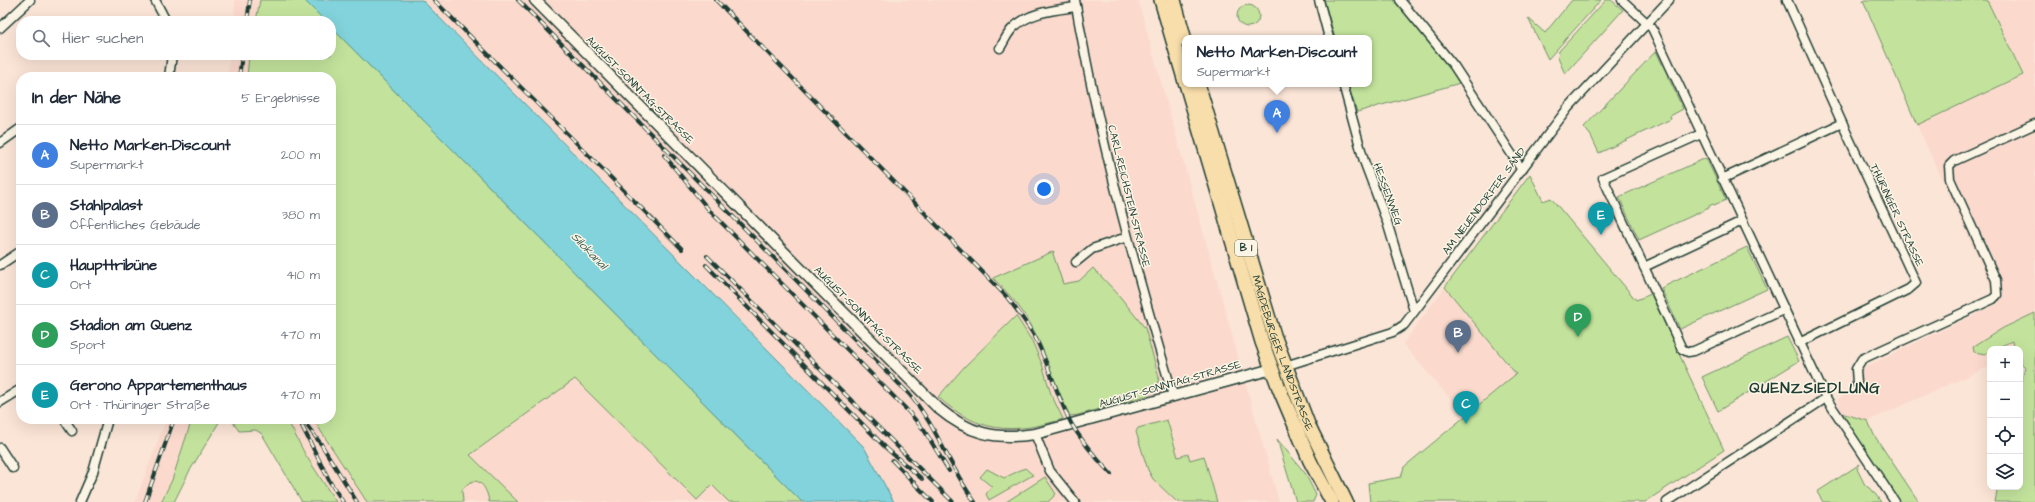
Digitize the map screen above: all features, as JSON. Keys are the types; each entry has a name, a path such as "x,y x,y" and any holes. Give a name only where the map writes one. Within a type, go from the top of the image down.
{"main road":[{"name":"MAGDEBURGER LANDSTRASSE","path":"1161,0 1182,73"},
{"path":"1174,0 1184,35"},
{"name":"MAGDEBURGER LANDSTRASSE","path":"1186,87 1242,278 1272,369 1310,460 1332,502"},
{"name":"MAGDEBURGER LANDSTRASSE","path":"1199,87 1263,304 1308,424 1346,502"},
{"path":"1272,369 1285,366"}],"street":[{"path":"0,28 30,0"},
{"path":"154,0 163,16"},
{"name":"AUGUST-SONNTAG-STRASSE","path":"535,0 938,408 959,423 980,433 1005,437 1035,434 1272,369"},
{"path":"1319,0 1329,35"},
{"path":"1400,0 1458,72 1522,170"},
{"path":"1622,0 1648,23 1799,344 1826,398 1894,502"},
{"name":"AM NEUENDORFER SAND","path":"1285,366 1393,332 1404,325 1568,108 1670,0"},
{"name":"THÜRINGER STRASSE","path":"1787,0 1916,283 1909,289 1799,344"},
{"path":"1000,48 1011,29 1026,19 1044,11 1076,3"},
{"name":"CARL-REICHSTEIN-STRASSE","path":"1076,3 1101,132 1127,237 1173,395"},
{"path":"170,72 171,60"},
{"name":"HESSENWEG","path":"1344,87 1364,161 1387,222 1414,311"},
{"path":"1722,179 1842,123"},
{"path":"1857,383 1856,369 1862,359 1978,306 1997,295 1996,280 1950,179 1949,166 1954,161 2035,124"},
{"path":"0,143 16,132"},
{"path":"1701,134 1603,178 1682,349 1688,352 1694,351 1783,310"},
{"path":"1644,267 1742,221"},
{"path":"1076,262 1092,249 1127,237"},
{"path":"0,265 16,254"},
{"path":"0,402 16,392"},
{"path":"1667,502 1826,398"},
{"path":"67,424 72,431"},
{"path":"80,502 93,472 107,424"},
{"path":"1035,434 1050,470 1075,502"},
{"path":"0,448 13,468"}],"shaded area":[{"path":"235,0 260,0 257,16 234,16"},
{"path":"422,0 1138,0 1279,502 894,502 864,447"},
{"path":"1987,0 2035,0 2035,313 2003,328 1991,346 1987,346 1987,351 1985,354 1987,353 1987,367 1868,421 1841,413 1837,400 1862,382 1861,369 1999,303 1917,125 2023,75"},
{"path":"229,60 249,60 247,72 228,72"},
{"path":"1445,287 1516,374 1465,416 1403,344"},
{"path":"2013,341 2013,346 2002,346"},
{"path":"593,366 729,502 451,502 461,462"},
{"path":"164,424 190,424 172,480 161,502 135,502"},
{"path":"290,424 316,424 367,502 336,502 305,454"}],"green space":[{"path":"260,0 304,0 320,16 257,16"},
{"path":"1324,0 1397,0 1452,68 1460,83 1357,112 1349,87 1372,87 1372,35 1334,35"},
{"path":"1572,0 1601,0 1548,59 1528,18 1545,33"},
{"path":"1606,0 1611,0 1623,10 1565,74 1558,58 1559,51"},
{"path":"1863,0 1987,0 2023,75 1917,125"},
{"path":"1248,5 1256,8 1259,16 1256,24 1248,27 1240,24 1237,16 1240,8"},
{"path":"336,32 802,502 729,502 712,485 697,500 575,379 470,455 518,502 489,502 483,486 476,481 467,484 462,490 463,502 367,502 316,424 336,424 336,72 247,72 249,60 336,60"},
{"path":"1656,51 1683,109 1670,116 1671,119 1599,153 1591,136 1584,127"},
{"path":"1706,158 1726,200 1714,205 1713,204 1709,206 1709,208 1639,240 1619,197"},
{"path":"1530,174 1543,201 1551,198 1636,300 1651,294 1724,450 1645,502 1370,502 1368,483 1401,477 1404,467 1516,374 1445,287"},
{"path":"1747,247 1767,289 1680,329 1661,288"},
{"path":"1054,251 1053,254 1063,284 1079,281 1093,268 1117,293 1145,328 1159,377 1157,387 1146,396 1070,416 1041,345 1030,323 1013,299 993,278"},
{"path":"2035,313 2035,502 1995,502 1997,490 2023,490 2023,375 2025,367 2023,365 2023,346 2013,346 2012,341 2001,346 1987,346 1987,353 1985,354 1974,352 1973,347 2003,328"},
{"path":"1016,316 1032,341 1042,364 1051,394 1063,419 1028,427 1012,429 996,428 967,418 938,397 965,366"},
{"path":"1787,337 1799,361 1718,411 1702,377"},
{"path":"1841,413 1868,421 1874,435 1919,502 1900,502"},
{"path":"1167,420 1178,457 1188,454 1190,460 1204,456 1217,502 1177,502 1153,479 1148,470 1136,432 1138,428"},
{"path":"190,424 218,424 189,472 174,502 161,502 172,480"},
{"path":"234,424 290,424 305,454 336,502 302,502 262,434 256,430 239,431"},
{"path":"1277,439 1305,473 1316,495 1313,502 1296,502"},
{"path":"1860,464 1857,469 1865,485 1873,491 1881,502 1823,502 1817,492"},
{"path":"1025,468 1033,475 989,500 986,494 992,487 980,477 987,469 1004,478"},
{"path":"1045,477 1056,494 1048,502 1006,502"}],"water":[{"name":"Silokanal","path":"304,0 422,0 864,447 894,502 802,502 336,32 336,16 320,16"}],"railway":[{"path":"248,16 250,0"},
{"path":"434,0 682,249"},
{"path":"518,0 909,394 928,420 966,489 975,502"},
{"path":"716,0 1006,296 1026,322 1036,339 1071,423 1090,450 1111,474"},
{"path":"240,72 241,60"},
{"path":"664,155 709,210 906,409 924,430 949,471"},
{"path":"707,256 953,502"},
{"path":"706,265 887,449 922,479"},
{"path":"145,502 172,424"},
{"path":"306,424 321,444 357,502"},
{"path":"302,426 330,482 343,502"},
{"path":"892,460 917,486"},
{"path":"913,482 933,502"}],"place":[{"name":"Netto Marken-Discount","path":"1277,133"},
{"name":"Gerono Appartementhaus","path":"1601,235"},
{"name":"Stadion am Quenz","path":"1578,337"},
{"name":"Stahlpalast","path":"1458,353"},
{"name":"Haupttribüne","path":"1466,424"}],"district":[{"name":"QUENZSIEDLUNG","path":"1815,388"}]}
